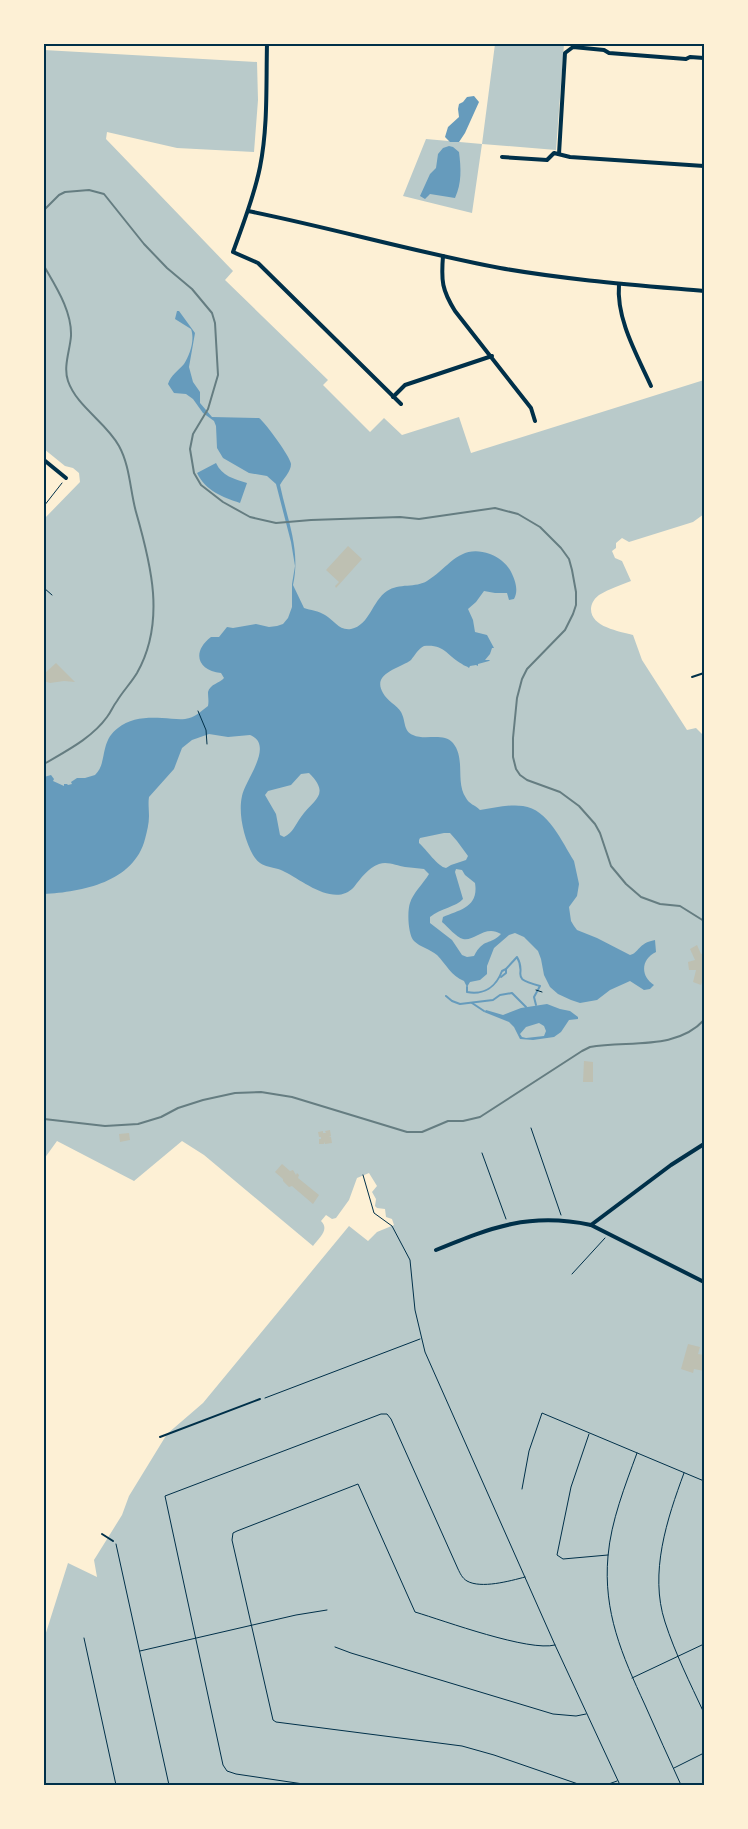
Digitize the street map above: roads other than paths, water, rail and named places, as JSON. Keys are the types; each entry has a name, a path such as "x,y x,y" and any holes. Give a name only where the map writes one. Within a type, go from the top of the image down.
{"street":[{"path":"267,44 265,123 261,164 248,211 233,252 258,263 401,404"},
{"path":"559,154 566,53 572,47 604,50 609,53 686,59 690,57 704,58"},
{"path":"502,156 547,160 554,153 570,158 704,166"},
{"path":"248,211 444,256 536,274 619,284 704,291"},
{"path":"444,256 441,277 445,295 455,311 532,408 535,421"},
{"path":"619,284 619,302 624,320 651,386"},
{"path":"393,397 405,385 492,356"},
{"path":"44,460 66,478"},
{"path":"591,1225 671,1165 704,1144"},
{"path":"436,1250 508,1224 529,1220 563,1220 591,1225 704,1282"}],"lane":[{"path":"692,677 704,673"},
{"path":"160,1437 260,1399"},
{"path":"102,1534 112,1541"}],"water":[{"path":"474,96 479,102 465,133 459,142 450,142 445,137 448,127 459,117 459,104 467,97"},
{"path":"449,146 459,152 460,158 460,181 455,198 430,194 425,199 420,196 430,174 436,168 438,154 443,148"},
{"path":"177,311 179,311 195,333 189,367 193,382 200,392 200,403 212,417 259,418 267,426 290,460 290,470 280,485 292,535 295,566 291,542 276,484 267,476 249,473 223,458 217,448 214,421 203,413 193,399 186,394 174,393 168,384 184,364 190,352 191,329 175,319"},
{"path":"216,463 225,474 247,483 240,503 221,496 210,489 197,473"},
{"path":"479,551 502,560 508,567 516,584 514,599 509,600 507,593 484,591 468,609 473,620 475,632 487,635 494,648 492,648 485,660 490,660 478,664 478,666 470,666 469,668 437,647 424,646 418,650 411,660 384,676 380,686 385,696 403,715 406,728 410,733 418,737 444,738 453,743 459,756 461,785 470,803 480,810 502,806 523,806 532,808 547,820 574,861 579,884 577,896 569,907 571,921 577,930 630,955 645,943 655,940 656,952 647,959 644,968 646,977 654,985 650,989 644,990 630,981 610,990 597,1000 580,1003 571,1000 558,994 550,987 544,975 538,951 524,937 515,933 509,935 494,948 487,966 487,974 480,980 470,982 467,987 464,981 452,973 437,955 416,943 410,934 409,907 411,899 429,874 424,869 382,863 368,871 346,893 338,895 319,891 285,872 260,863 256,860 250,848 241,818 242,796 256,763 260,746 257,740 250,735 228,737 209,734 192,740 182,748 174,769 149,797 149,822 145,839 139,854 130,865 118,875 105,882 74,891 44,894 44,777 51,775 54,779 53,781 64,786 64,784 72,784 71,782 77,778 95,775 101,765 108,740 118,728 128,722 150,718 185,719 198,714 208,706 209,689 224,678 221,673 207,669 202,665 199,654 205,643 211,637 219,637 227,627 233,628 256,624 269,627 283,624 288,618 292,607 292,584 295,566 293,585 304,608 323,614 343,628 351,629 363,623 382,595 387,591 397,587 423,583 435,576 462,554","holes":["309,773 316,780 320,792 315,801 292,831 284,837 280,835 276,814 265,795 268,791 291,785 301,774","450,833 468,856 466,860 446,868 436,861 419,843 419,840 420,838","456,869 462,870 475,883 474,897 467,906 443,917 442,922 463,939 490,931 501,934 494,940 481,946 474,956 467,957 462,955 452,940 430,923 430,917 463,899 455,872"]},
{"path":"547,1004 570,1011 578,1019 569,1020 561,1032 554,1037 533,1040 520,1039 509,1022 484,1012 486,1010 503,1015 521,1008","holes":["539,1023 544,1026 546,1031 544,1036 526,1038 520,1034 526,1027"]}],"waterway":[{"path":"467,987 467,992 473,993 489,989 502,971 517,957 521,968 521,978 540,986 534,997 536,1005"},
{"path":"501,977 506,973 506,969"},
{"path":"446,996 460,1004 493,1000 500,995 512,993 526,1007"},
{"path":"472,1003 484,1011"}],"railway":[{"path":"44,210 59,195 65,192 89,190 104,194 144,244 167,268 192,289 212,313 215,323 218,375 208,409 193,434 190,449 194,473 201,485 223,502 250,517 276,523 400,517 419,519 495,508 518,514 540,527 561,548 569,559 572,570 576,605 565,630 527,669 522,679 517,698 513,738 513,757 516,769 527,780 560,792 579,806 595,824 600,833 611,866 626,884 641,897 660,904 680,906 704,921"},
{"path":"44,266 69,317 71,336 66,364 68,381 78,399 107,429 123,454 147,552 153,593 151,634 146,654 137,673 101,725 70,749 44,764"},
{"path":"44,1119 105,1126 138,1124 203,1100 235,1093 261,1092 292,1097 407,1132 422,1132 448,1121 463,1121 480,1117 590,1047 665,1040 693,1030 704,1020"}]}
